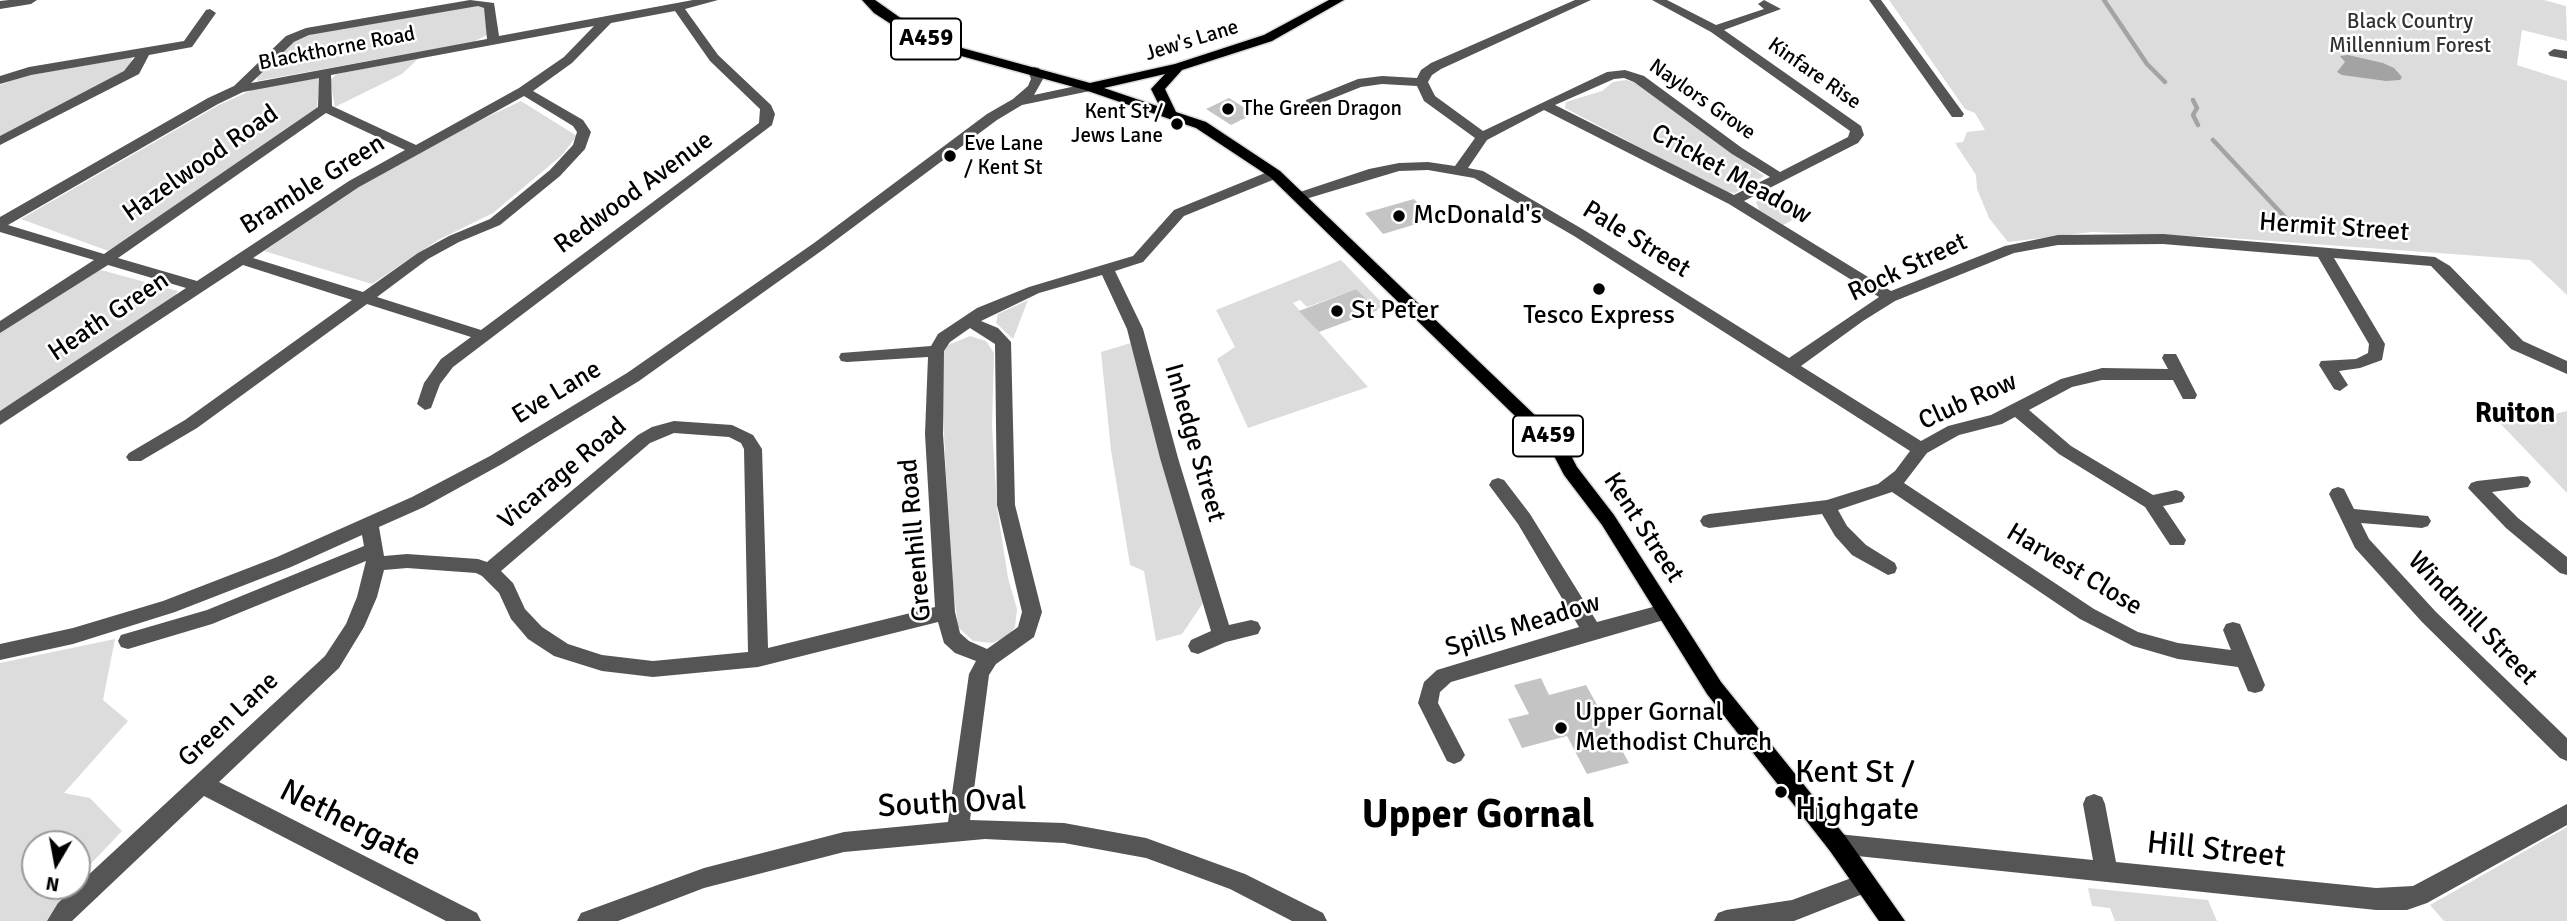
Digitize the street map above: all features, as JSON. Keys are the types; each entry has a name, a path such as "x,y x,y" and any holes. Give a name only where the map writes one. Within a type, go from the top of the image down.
{"main road":[{"name":"A459","path":"869,0 878,10 915,34 947,48 1090,87"},
{"name":"Jew's Lane","path":"1090,87 1178,67 1268,38 1338,0"},
{"path":"1170,113 1158,89 1178,67"},
{"name":"Kent Street","path":"1090,87 1201,125 1275,174 1559,448 1570,470 1608,520 1714,688 1838,844 1865,883"},
{"name":"A459","path":"1865,883 1893,921"}],"street":[{"path":"0,5 31,0"},
{"path":"626,0 629,16"},
{"name":"Blackthorne Road","path":"0,225 213,101 239,89 712,0"},
{"path":"1422,82 1426,74 1436,66 1585,0"},
{"name":"Kinfare Rise","path":"1658,0 1716,29 1856,129 1857,135 1853,140 1734,201"},
{"path":"1875,0 1951,116 1972,119"},
{"path":"239,89 290,39 306,32 479,2 490,6 493,41"},
{"path":"1716,29 1775,9 1764,4"},
{"name":"Redwood Avenue","path":"425,404 432,383 447,363 481,335 765,125 768,114 766,108 714,58 678,7"},
{"path":"0,80 29,71 188,44 210,13"},
{"name":"Bramble Green","path":"241,259 354,184 524,91 568,60 607,20"},
{"path":"0,141 130,74 144,52"},
{"path":"1018,102 1034,88 1037,79 1034,71"},
{"path":"325,72 325,108 416,150"},
{"name":"Naylors Grove","path":"1460,169 1482,137 1544,105 1612,75 1625,74 1639,79 1779,177"},
{"path":"1311,103 1358,83 1382,80 1422,82"},
{"path":"1422,82 1429,98 1482,137"},
{"name":"Eve Lane","path":"0,652 74,636 168,607 370,525 496,460 598,400 819,246 992,117 1018,102 1090,87"},
{"path":"135,457 191,424 423,256 495,222 555,173 580,146 584,132 578,123 524,91"},
{"name":"Cricket Meadow","path":"1544,105 1734,201 1891,297"},
{"name":"Hazelwood Road","path":"105,260 325,108"},
{"name":"Pale Street","path":"1299,197 1374,172 1399,167 1428,166 1478,174 1579,233 1921,449"},
{"path":"847,357 936,351 944,338 969,321 1022,295 1138,259 1179,214 1275,174"},
{"name":"Heath Green","path":"0,225 105,260 199,287"},
{"name":"Hermit Street","path":"2058,240 2163,239 2435,262 2445,269 2517,345 2567,368"},
{"name":"Rock Street","path":"1791,365 1857,317 1891,297 2010,249 2058,240"},
{"path":"2323,253 2377,344 2376,356 2360,363 2347,366 2327,365 2340,385"},
{"path":"199,287 241,259"},
{"name":"Bramble Green","path":"241,259 481,335"},
{"name":"Heath Green","path":"0,328 105,260"},
{"name":"Inhedge Street","path":"1107,269 1135,329 1169,458 1223,635"},
{"name":"Heath Green","path":"0,419 199,287"},
{"path":"958,830 979,674 989,657 1027,631 1032,612 1006,505 1003,342 992,332 969,321"},
{"name":"Greenhill Road","path":"936,351 934,434 946,612 951,637 962,647 989,657"},
{"path":"2170,358 2189,395"},
{"name":"Club Row","path":"1709,521 1827,507 1860,498 1893,484 1921,449 1954,430 1996,420 2067,383 2102,374 2179,375"},
{"path":"2018,410 2065,450 2151,502 2177,540"},
{"name":"Vicarage Road","path":"489,571 644,439 658,431 674,427 732,431 747,439 753,449 758,659"},
{"path":"2522,482 2477,488 2512,523 2567,568"},
{"name":"Harvest Close","path":"1893,484 2087,614 2133,638 2178,651 2245,660"},
{"path":"1499,485 1524,519 1592,631"},
{"name":"Windmill Street","path":"2338,494 2362,543 2429,617 2567,752"},
{"path":"2151,502 2176,497"},
{"path":"1827,507 1841,531 1859,550 1888,568"},
{"name":"Windmill Street","path":"2348,515 2421,521"},
{"name":"Green Lane","path":"59,921 66,911 332,662 354,627 367,597 375,557 370,525"},
{"path":"128,641 212,616 375,557 478,566 489,571 506,588 517,614 535,634 561,650 602,663 653,668 758,659 946,612"},
{"name":"Spills Meadow","path":"1454,755 1429,702 1430,688 1444,676 1664,612"},
{"path":"1198,646 1223,635 1251,628"},
{"path":"2233,630 2255,685"},
{"name":"Nethergate","path":"202,784 470,921"},
{"path":"2094,804 2106,871"},
{"name":"Hill Street","path":"1838,844 2376,899 2407,899 2567,814"},
{"name":"South Oval","path":"589,921 704,878 844,842 985,829 1064,833 1146,849 1237,881 1315,921"},
{"path":"1726,921 1792,911 1865,883"}],"green space":[{"name":"Black Country Millennium Forest","path":"1889,0 2544,0 2566,6 2567,41 2522,30 2517,65 2567,81 2567,295 2530,260 2216,237 2092,232 2008,242 1989,218 1977,189 1976,175 1955,143 1963,142 1967,132 1985,130 1975,113 1965,109"},
{"path":"478,5 484,8 487,35 473,42 257,81 258,73 291,44 313,33"},
{"path":"132,57 130,69 0,137 0,85 24,76"},
{"path":"419,58 402,74 335,107 330,80 337,74"},
{"path":"320,76 317,108 111,252 21,219 219,105 259,87"},
{"path":"1626,80 1638,83 1764,176 1735,193 1725,192 1565,108 1566,102 1602,91 1613,82"},
{"path":"521,101 577,136 561,156 493,213 438,240 372,284 264,251 365,183 470,125"},
{"path":"1768,192 1804,214 1783,225 1759,210 1756,202"},
{"path":"1341,260 1385,306 1377,309 1356,289 1307,307 1300,300 1293,303 1368,387 1248,428 1217,359 1235,347 1216,310"},
{"path":"101,270 178,291 172,300 0,412 0,332 81,278"},
{"path":"1028,300 1013,339 996,323 998,314"},
{"path":"970,336 986,341 994,353 992,426 997,507 1008,578 1017,609 1015,627 1008,636 992,643 973,641 958,627 951,571 940,356 946,346"},
{"path":"1131,343 1203,603 1182,634 1156,641 1144,571 1130,565 1111,450 1101,352"},
{"path":"2567,411 2567,493 2494,417 2538,418"},
{"path":"115,639 103,700 128,721 64,793 90,798 122,831 91,864 91,830 21,830 21,900 70,900 60,921 0,921 0,663"},
{"path":"2567,827 2567,921 2444,921 2430,905"},
{"path":"2088,888 2208,900 2217,921 2115,921 2110,908 2092,906"}],"shaded area":[{"path":"2348,55 2383,63 2394,68 2402,77 2400,80 2386,81 2342,75 2337,72 2345,62 2340,56"}],"building":[{"name":"The Green Dragon","path":"1229,98 1248,110 1243,112 1249,116 1231,125 1206,109"},
{"name":"McDonald's","path":"1414,199 1433,219 1383,234 1365,213"},
{"name":"St Peter","path":"1356,289 1378,310 1319,332 1299,311"},
{"name":"Upper Gornal Methodist Church","path":"1541,678 1549,695 1586,685 1629,763 1587,774 1567,736 1522,748 1508,719 1529,714 1514,685"}],"waterway":[{"path":"2104,0 2147,64 2165,82"},
{"path":"2193,100 2197,108 2193,115 2198,125"},
{"path":"2213,140 2295,228"}],"place":[{"name":"The Green Dragon","path":"1228,109"},
{"name":"Kent St / Jews Lane","path":"1177,124"},
{"name":"Eve Lane / Kent St","path":"950,156"},
{"name":"McDonald's","path":"1399,216"},
{"name":"Tesco Express","path":"1599,289"},
{"name":"St Peter","path":"1337,311"},
{"name":"Upper Gornal Methodist Church","path":"1561,728"},
{"name":"Kent St / Highgate","path":"1781,792"}],"district":[{"name":"Ruiton","path":"2515,415"},
{"name":"Upper Gornal","path":"1478,816"}]}
